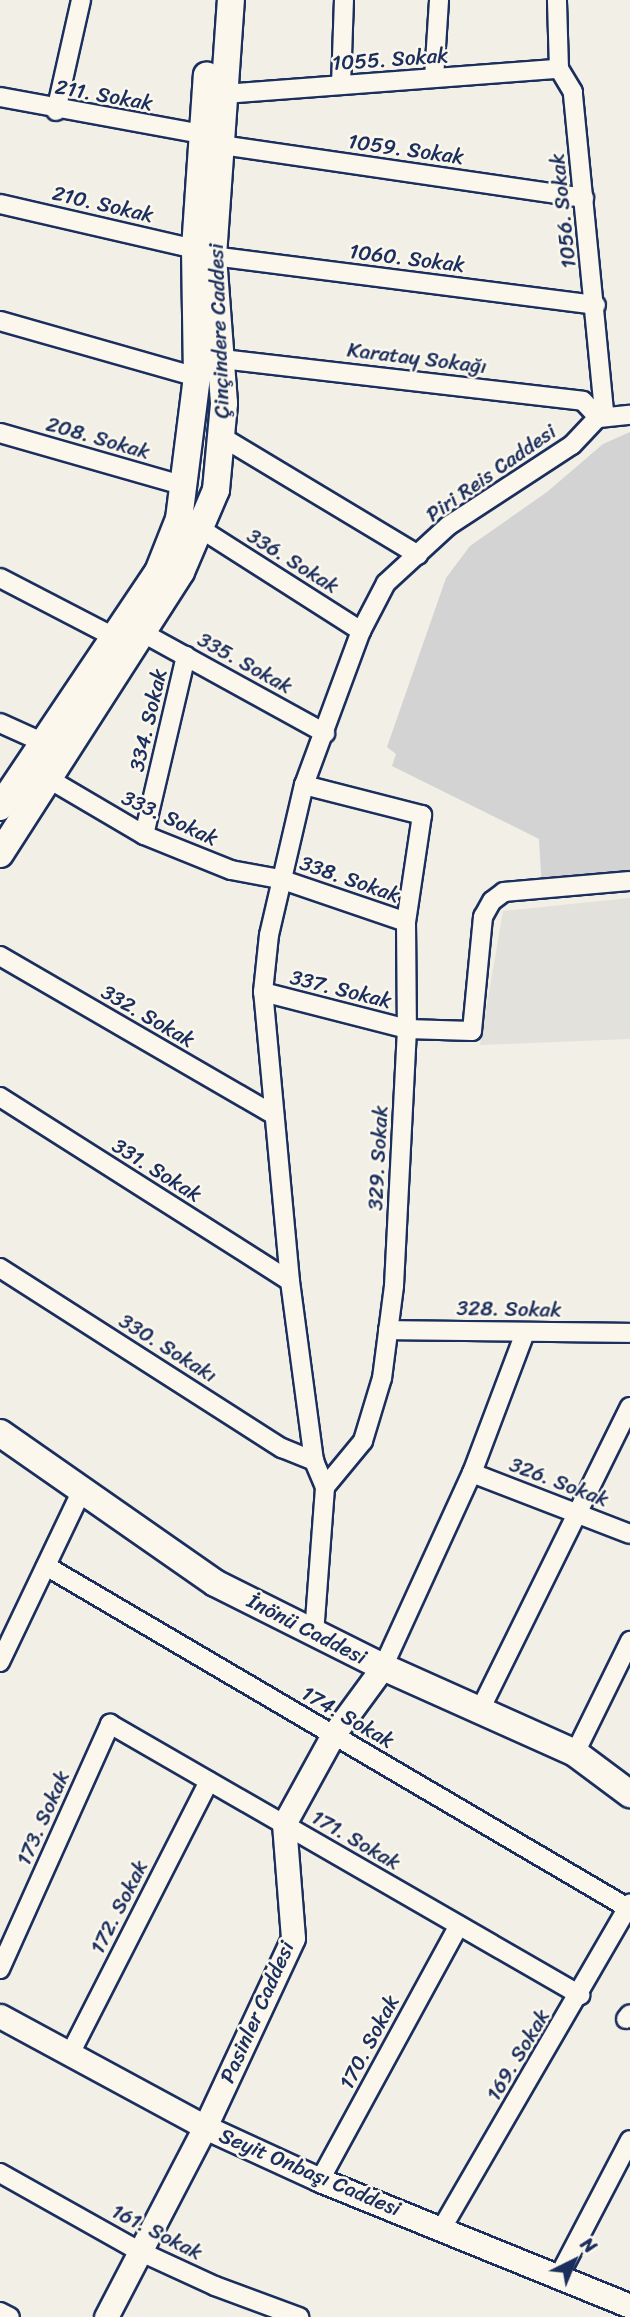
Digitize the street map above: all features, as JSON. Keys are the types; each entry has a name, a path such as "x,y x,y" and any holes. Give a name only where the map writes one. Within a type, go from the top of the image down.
{"main road":[{"name":"Çinçindere Caddesi","path":"0,854 38,772 42,742 158,572 179,519 197,377 212,139 215,0"},
{"name":"Çinçindere Caddesi","path":"212,139 223,94 231,0"},
{"name":"Çinçindere Caddesi","path":"0,807 38,772 143,633 201,529 216,490 222,437 222,359 204,252"},
{"name":"İnönü Caddesi","path":"0,1433 215,1583 383,1667 575,1753 630,1794"}],"street":[{"path":"56,111 81,0"},
{"path":"341,85 344,0"},
{"path":"434,78 439,0"},
{"name":"1056. Sokak","path":"557,0 559,69 573,92 596,306 604,411 599,418"},
{"name":"1055. Sokak","path":"223,94 559,69"},
{"name":"211. Sokak","path":"0,97 56,111 212,139"},
{"name":"1059. Sokak","path":"212,139 584,198"},
{"name":"210. Sokak","path":"0,204 204,252"},
{"name":"1060. Sokak","path":"204,252 596,306"},
{"path":"0,321 197,377"},
{"name":"Karatay Sokağı","path":"222,359 583,401 599,418"},
{"path":"599,418 630,415"},
{"name":"Piri Reis Caddesi","path":"324,1487 314,1461 290,1280 263,992 280,879 304,785 361,631 386,583 449,526 572,445 599,418"},
{"name":"208. Sokak","path":"0,432 184,486"},
{"path":"222,437 418,555"},
{"name":"336. Sokak","path":"201,529 361,631"},
{"path":"0,578 114,637"},
{"name":"335. Sokak","path":"143,633 325,733"},
{"name":"334. Sokak","path":"144,835 186,656"},
{"path":"0,723 42,742"},
{"name":"333. Sokak","path":"38,772 144,835 231,870 280,879"},
{"name":"329. Sokak","path":"304,785 422,815 406,922 407,1030 388,1330 382,1378 363,1441 324,1487"},
{"name":"338. Sokak","path":"280,879 406,922"},
{"name":"337. Sokak","path":"263,992 407,1030 472,1031 483,917 492,901 504,892 630,881"},
{"name":"332. Sokak","path":"0,956 274,1115"},
{"name":"331. Sokak","path":"0,1097 290,1280"},
{"name":"330. Sokakı","path":"0,1268 282,1448 314,1461"},
{"name":"328. Sokak","path":"388,1330 630,1333"},
{"path":"284,1824 333,1735 383,1667 472,1473 524,1333"},
{"path":"480,1710 630,1407"},
{"name":"326. Sokak","path":"472,1473 630,1534"},
{"path":"314,1633 324,1487"},
{"path":"0,1662 81,1492"},
{"name":"174. Sokak","path":"46,1566 629,1906"},
{"path":"575,1753 630,1641"},
{"name":"171. Sokak","path":"110,1724 580,1995"},
{"name":"173. Sokak","path":"0,1969 110,1724"},
{"name":"172. Sokak","path":"70,2054 209,1781"},
{"name":"Pasinler Caddesi","path":"106,2317 205,2127 293,1938 284,1824"},
{"name":"169. Sokak","path":"442,2228 580,1995 629,1906"},
{"name":"170. Sokak","path":"320,2180 459,1925"},
{"name":"Seyit Onbaşı Caddesi","path":"0,2016 205,2127 320,2180 561,2274 622,2308"},
{"path":"561,2274 623,2171 630,2140"},
{"name":"161. Sokak","path":"0,2173 139,2251 215,2286 299,2317"},
{"path":"0,2312 10,2317"}],"shaded area":[{"path":"630,432 630,875 542,890 539,839 392,766 396,754 387,747 446,578 470,546 547,492 603,444"},
{"path":"630,898 630,1039 480,1045 503,911"}]}
